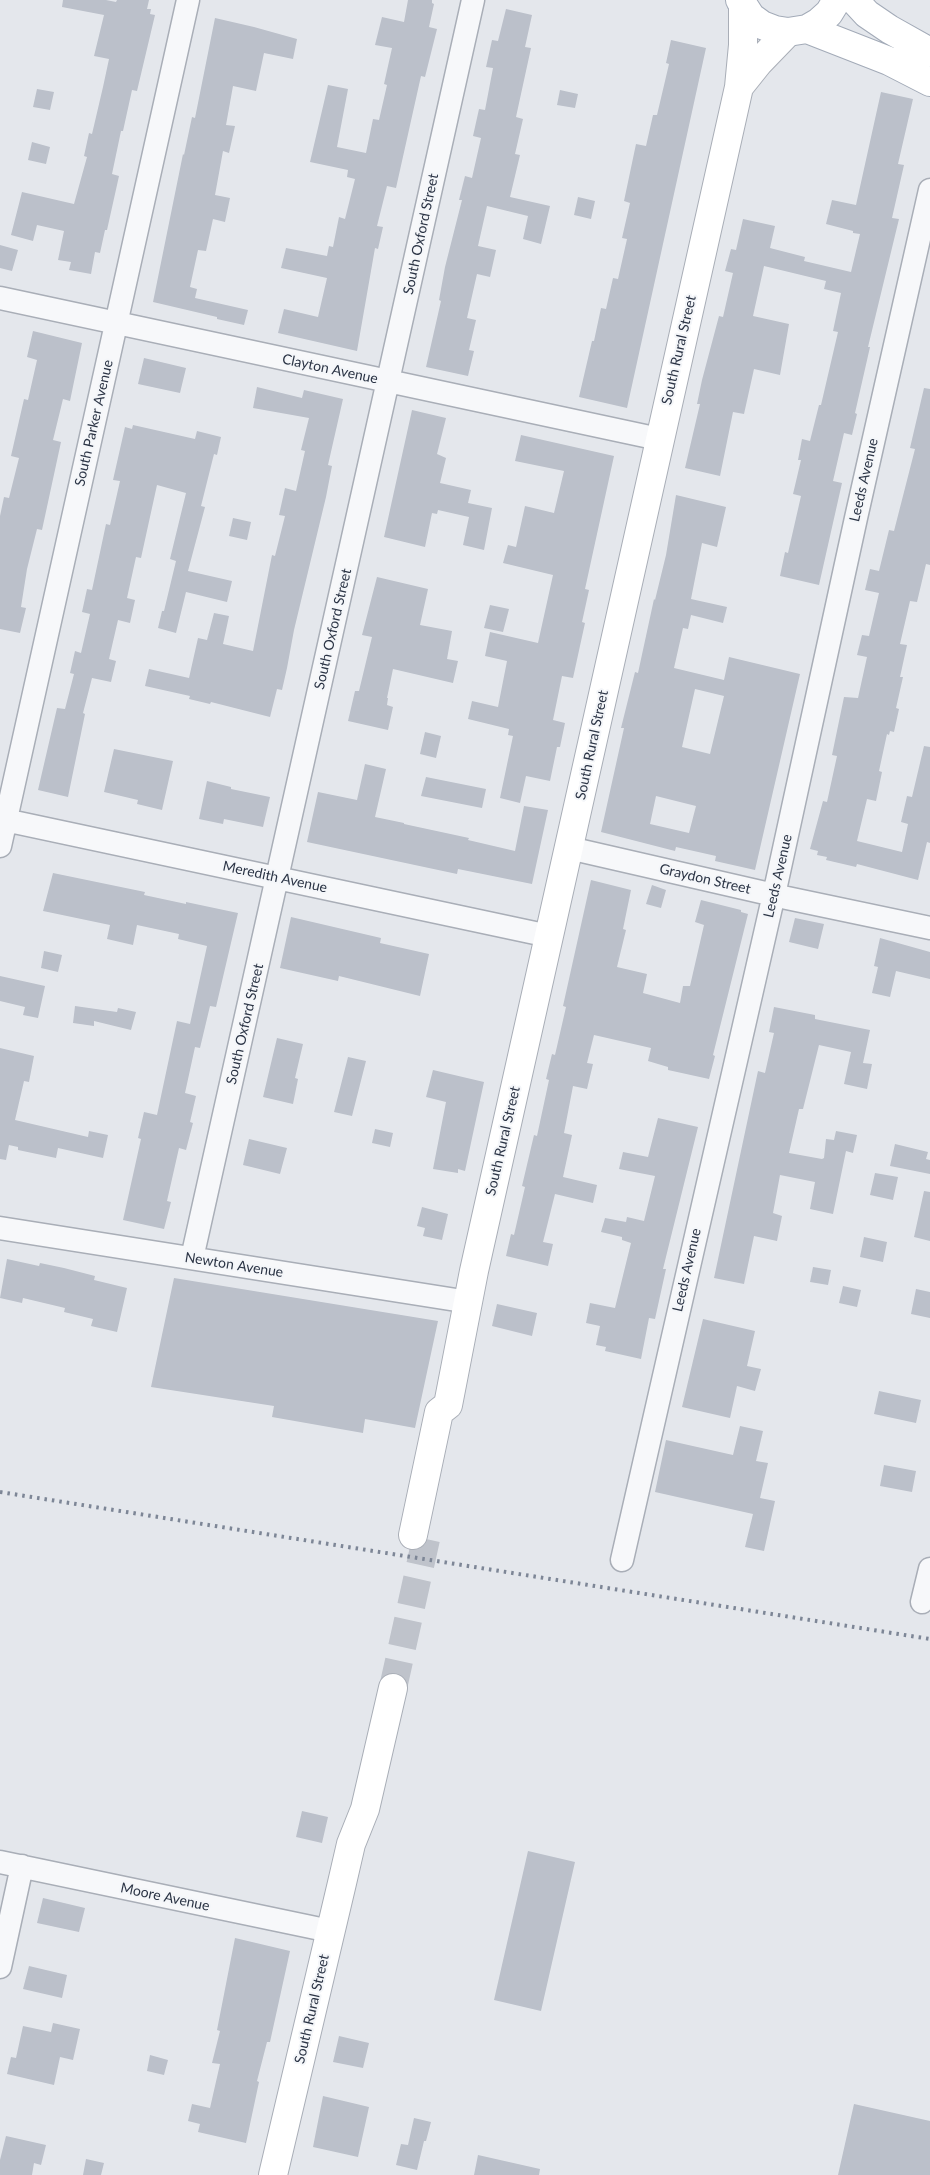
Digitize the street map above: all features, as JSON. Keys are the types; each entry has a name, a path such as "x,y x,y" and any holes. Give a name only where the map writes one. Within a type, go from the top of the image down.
{"main road":[{"name":"South Rural Street","path":"739,87 759,62 797,31 824,18 837,0"},
{"path":"854,0 867,14 930,52"},
{"name":"South Rural Street","path":"419,1537 438,1412 448,1405 549,936 739,87 743,45 742,3"},
{"path":"742,3 751,17 762,25 775,30 797,31 889,61 930,82"},
{"name":"South Rural Street","path":"273,2175 351,1844 365,1809 386,1685"}],"street":[{"name":"South Parker Avenue","path":"0,846 3,820 117,323 188,0"},
{"name":"South Oxford Street","path":"192,1258 389,381 472,0"},
{"name":"Leeds Avenue","path":"622,1560 774,895 930,190"},
{"name":"Clayton Avenue","path":"0,298 659,439"},
{"name":"Meredith Avenue","path":"3,820 549,936"},
{"name":"Graydon Street","path":"569,848 774,895 930,928"},
{"name":"Newton Avenue","path":"0,1228 469,1302"},
{"path":"922,1602 930,1569"},
{"name":"Moore Avenue","path":"0,1862 330,1932"},
{"path":"0,1966 22,1866"}],"building":[{"path":"63,0 106,0 116,2 117,0 149,0 147,9 151,9 150,14 155,15 137,91 132,90 123,131 121,131 112,174 119,176 107,230 105,230 100,253 95,252 91,274 69,270 71,262 58,260 64,231 37,225 33,241 11,235 22,192 74,204 87,157 84,156 89,133 92,134 103,87 109,59 94,56 104,15 62,7"},
{"path":"408,0 432,0 434,4 429,27 437,29 425,77 421,76 396,188 387,186 377,226 383,227 378,249 375,248 357,351 278,333 284,309 318,317 327,278 281,268 286,248 327,256 329,246 333,247 339,217 345,219 355,179 347,177 348,170 310,162 328,85 348,89 337,147 366,153 373,119 379,120 387,85 384,84 392,48 375,45 382,17 404,22"},
{"path":"506,9 532,15 525,47 531,48 516,117 523,119 515,154 520,155 510,197 550,206 541,244 523,239 528,216 487,206 478,246 496,250 490,277 477,274 467,318 476,320 469,350 474,351 468,376 426,367 441,301 439,300 445,267 462,200 459,200 465,176 472,178 481,138 473,136 479,109 485,110 493,68 486,67 492,40 498,41"},
{"path":"215,18 297,39 293,59 264,53 256,91 233,86 226,125 235,126 229,153 223,151 215,195 230,198 225,222 213,219 206,251 198,250 190,287 197,289 195,298 248,310 244,325 153,302 183,154 192,117 195,118"},
{"path":"671,40 706,48 627,408 579,397 601,308 606,309 613,278 618,279 627,239 622,238 630,203 624,201 636,144 646,146 653,115 657,115 669,64 666,63"},
{"path":"37,89 54,92 50,110 33,107"},
{"path":"560,90 578,94 575,108 557,105"},
{"path":"881,92 913,99 898,164 904,165 892,218 899,219 868,347 870,347 852,435 844,433 833,481 842,483 819,585 780,576 785,552 788,553 801,496 793,494 801,460 798,460 802,439 810,441 819,405 821,405 838,332 833,331 841,293 824,289 826,281 764,266 753,316 789,324 780,375 754,369 744,414 733,412 720,476 685,468 700,404 697,404 702,380 719,316 723,317 733,273 725,271 731,249 736,250 743,219 775,226 770,248 805,257 804,261 851,272 860,234 826,224 832,200 856,205"},
{"path":"32,142 50,147 46,164 28,160"},
{"path":"578,197 595,201 591,219 574,215"},
{"path":"0,245 18,250 12,271 0,268"},
{"path":"33,331 82,343 70,401 63,399 53,440 61,442 42,530 37,529 27,569 21,607 26,608 20,633 0,629 0,516 4,497 9,498 19,458 11,456 24,399 28,400 37,360 27,357"},
{"path":"144,358 186,368 180,393 138,384"},
{"path":"257,387 302,398 304,390 343,399 328,465 332,466 326,497 294,630 282,690 277,689 270,717 211,702 210,704 189,699 190,696 145,686 149,669 189,678 198,638 207,640 214,613 229,616 223,644 253,651 272,555 275,556 285,516 279,515 285,488 296,491 305,451 301,450 309,418 253,408"},
{"path":"924,388 930,389 930,565 926,564 917,602 910,601 900,644 907,645 900,677 903,677 896,708 899,709 894,732 890,731 889,735 887,734 879,771 882,772 876,801 867,799 857,841 902,852 908,824 901,822 907,796 912,797 924,746 930,747 930,843 927,842 918,880 857,864 856,867 826,860 827,857 817,855 818,851 810,849 823,801 827,802 837,756 832,755 844,697 858,698 867,657 857,655 862,635 869,636 879,593 865,590 870,569 879,571 889,530 894,531 915,449 910,448"},
{"path":"412,410 446,418 437,454 446,458 440,483 471,490 468,503 492,508 484,550 463,545 469,517 438,510 437,514 432,513 425,547 384,537"},
{"path":"133,425 195,439 197,431 221,437 217,455 214,454 201,506 205,507 188,571 232,581 227,602 186,592 176,633 158,628 176,561 170,559 186,493 157,485 141,558 136,557 127,598 135,600 130,623 118,620 109,659 116,661 111,682 92,678 83,713 85,714 68,797 38,790 57,708 65,709 74,674 70,673 75,651 81,653 90,614 82,612 87,589 92,590 106,524 110,525 120,481 113,480 125,427 132,429"},
{"path":"521,435 614,456 585,589 589,590 582,622 585,623 573,678 562,676 553,720 565,723 560,747 557,747 550,781 526,776 520,803 500,798 513,736 508,735 509,729 468,719 472,701 498,707 507,661 485,656 490,632 538,643 553,575 503,563 508,545 516,547 525,506 554,513 564,471 515,461"},
{"path":"676,495 726,507 717,547 702,543 691,599 727,607 723,623 691,615 688,629 683,628 674,668 724,680 729,657 800,674 755,870 715,861 716,856 676,847 675,851 601,832 624,728 621,728 635,672 638,673 654,599 666,555","holes":["695,689 724,696 710,754 682,747","656,796 696,806 689,833 650,824"]},
{"path":"233,518 251,522 247,540 229,536"},
{"path":"377,577 428,589 420,625 452,631 447,659 458,661 453,683 393,669 387,698 387,705 393,707 388,730 348,721 355,691 359,691 372,637 362,635"},
{"path":"490,605 509,609 503,632 484,628"},
{"path":"425,732 441,736 436,758 420,754"},
{"path":"114,749 173,761 162,810 137,804 138,800 104,792"},
{"path":"365,764 386,769 375,817 469,838 468,840 515,851 524,806 548,810 532,884 458,869 457,874 307,842 318,792 357,800"},
{"path":"426,777 486,789 482,808 421,796"},
{"path":"207,781 231,787 231,789 270,797 263,827 224,819 223,824 199,819"},
{"path":"53,873 145,892 144,895 238,913 216,1007 210,1006 200,1048 195,1047 185,1093 196,1096 190,1122 193,1123 186,1150 179,1148 167,1201 171,1202 164,1229 123,1220 141,1139 138,1138 144,1112 157,1115 177,1021 190,1024 207,946 178,939 179,934 137,925 133,945 107,939 110,925 43,911"},
{"path":"591,880 631,890 623,929 626,930 617,967 647,974 643,993 680,1003 683,986 690,986 704,925 695,922 701,900 741,910 741,912 748,914 713,1055 715,1056 709,1079 668,1070 668,1067 648,1061 651,1048 594,1035 587,1063 593,1064 587,1089 573,1086 564,1133 572,1135 563,1177 597,1185 593,1203 555,1194 543,1242 553,1244 548,1266 506,1256 511,1234 514,1235 525,1187 522,1186 534,1135 537,1136 549,1080 546,1079 552,1054 555,1055 566,1007 563,1006"},
{"path":"652,885 666,890 661,908 646,904"},
{"path":"291,917 381,938 380,943 429,954 420,996 339,976 338,981 280,968"},
{"path":"795,918 824,924 818,949 789,942"},
{"path":"880,938 930,952 930,979 896,971 890,997 872,993 878,967 874,966"},
{"path":"44,951 62,955 58,972 41,968"},
{"path":"0,976 45,986 38,1018 23,1015 25,1007 0,1001"},
{"path":"75,1006 117,1012 118,1008 136,1012 131,1030 94,1021 94,1026 73,1023"},
{"path":"774,1007 815,1015 815,1019 870,1030 863,1063 872,1064 867,1089 844,1084 851,1052 819,1045 803,1109 799,1109 789,1153 822,1159 824,1158 826,1139 834,1140 836,1131 857,1135 853,1153 846,1151 833,1214 810,1209 815,1182 780,1175 773,1213 782,1216 777,1241 754,1236 744,1284 714,1278 758,1071 765,1073 774,1033 769,1032"},
{"path":"277,1038 303,1044 295,1078 298,1079 293,1104 263,1097"},
{"path":"0,1048 34,1056 29,1082 24,1081 15,1120 88,1137 89,1131 108,1135 103,1158 58,1148 56,1158 18,1150 18,1147 9,1145 6,1160 0,1159"},
{"path":"348,1057 366,1061 352,1116 334,1112"},
{"path":"433,1070 484,1082 465,1171 458,1169 458,1173 433,1169 446,1102 426,1097"},
{"path":"658,1118 698,1127 663,1269 666,1269 655,1319 649,1318 641,1359 605,1351 606,1347 596,1345 600,1326 586,1323 590,1303 615,1308 631,1243 622,1240 622,1237 601,1232 605,1218 626,1222 627,1217 644,1221 655,1176 619,1169 623,1152 648,1157"},
{"path":"375,1129 393,1133 390,1147 372,1143"},
{"path":"249,1139 287,1148 280,1174 243,1165"},
{"path":"895,1144 928,1152 926,1159 930,1160 930,1174 890,1166"},
{"path":"875,1173 898,1177 893,1200 870,1195"},
{"path":"924,1191 930,1192 930,1241 914,1237"},
{"path":"422,1207 448,1214 442,1240 423,1236 425,1228 417,1226"},
{"path":"864,1237 887,1242 883,1262 860,1257"},
{"path":"7,1259 39,1266 40,1263 64,1268 95,1276 94,1280 127,1288 117,1332 91,1326 93,1319 64,1312 65,1308 23,1298 22,1303 0,1298"},
{"path":"813,1267 831,1270 828,1285 810,1282"},
{"path":"174,1278 438,1321 415,1428 365,1419 363,1433 272,1417 274,1406 151,1387"},
{"path":"843,1286 861,1290 857,1307 839,1303"},
{"path":"916,1289 930,1292 930,1318 911,1314"},
{"path":"497,1304 537,1313 532,1336 492,1326"},
{"path":"703,1319 755,1331 747,1366 761,1369 755,1391 737,1386 730,1418 682,1407"},
{"path":"879,1391 921,1400 916,1423 874,1414"},
{"path":"740,1426 763,1431 756,1461 768,1463 760,1498 775,1501 764,1551 745,1547 753,1514 655,1492 666,1440 733,1455"},
{"path":"884,1465 916,1471 912,1492 880,1486"},
{"path":"302,1811 328,1817 322,1843 296,1837"},
{"path":"528,1851 575,1862 541,2011 494,2000"},
{"path":"43,1898 85,1908 79,1932 37,1923"},
{"path":"235,1938 290,1951 270,2042 267,2042 257,2081 259,2082 246,2143 198,2132 200,2124 188,2121 192,2104 210,2108 220,2064 212,2063 220,2031 217,2030"},
{"path":"29,1966 67,1975 62,1998 23,1989"},
{"path":"53,2023 80,2029 73,2060 60,2057 54,2085 7,2074 11,2057 16,2058 23,2026 51,2032"},
{"path":"339,2036 369,2043 363,2068 333,2062"},
{"path":"150,2055 168,2060 164,2075 147,2071"},
{"path":"323,2096 369,2107 358,2157 313,2147"},
{"path":"854,2104 930,2121 930,2175 838,2175"},
{"path":"414,2118 431,2122 417,2170 396,2165 401,2144 408,2145"},
{"path":"6,2136 46,2145 41,2165 34,2163 32,2175 0,2175 0,2160"},
{"path":"478,2155 540,2169 539,2175 474,2175"},
{"path":"86,2159 104,2163 101,2175 83,2175"}],"tunnel":[{"path":"393,1688 426,1539"}],"railway":[{"path":"0,1492 930,1639"}]}
